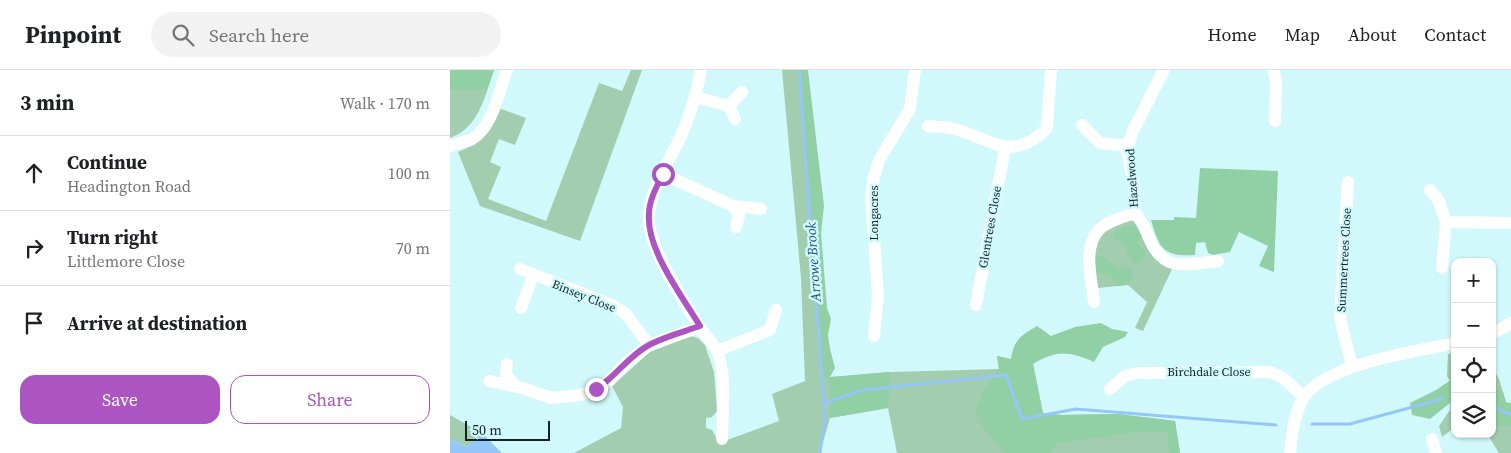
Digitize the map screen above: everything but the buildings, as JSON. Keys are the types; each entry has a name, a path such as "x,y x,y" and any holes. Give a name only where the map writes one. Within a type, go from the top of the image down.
{"street":[{"path":"450,146 473,138 481,132 487,123 507,70"},
{"path":"701,70 696,97 654,192 648,213 649,233 657,252 700,326 717,351 721,365 722,438"},
{"name":"Longacres","path":"874,336 878,295 872,196 874,177 879,160 910,109 916,70"},
{"path":"928,126 953,129 1005,148 1029,144 1047,128 1051,70"},
{"name":"Hazelwood","path":"1164,70 1132,133 1128,146 1134,184 1135,213 1145,224 1157,253 1168,262 1176,265 1218,261"},
{"path":"1274,70 1276,82 1275,121"},
{"path":"729,106 742,92"},
{"path":"696,97 729,106 735,118"},
{"path":"1082,125 1100,143 1128,146"},
{"name":"Glentrees Close","path":"976,305 1005,148"},
{"path":"663,174 734,206 761,209"},
{"name":"Summertrees Close","path":"1348,182 1340,318 1352,366"},
{"path":"1430,190 1438,198 1446,222 1442,268"},
{"path":"734,206 739,215 736,227"},
{"path":"1094,302 1089,252 1092,240 1100,228 1135,213"},
{"path":"1446,222 1511,223"},
{"name":"Binsey Close","path":"520,269 533,276 612,305 626,314 648,345"},
{"path":"521,308 533,276"},
{"path":"717,351 770,330 776,310"},
{"path":"1496,332 1511,323"},
{"path":"489,381 515,386 552,398 582,395 609,381 627,362 648,345 700,326"},
{"path":"1290,453 1294,426 1304,397 1317,384 1352,366 1451,345"},
{"path":"508,364 506,374 515,386"},
{"name":"Birchdale Close","path":"1110,389 1125,376 1137,373 1270,372 1282,377 1304,397"},
{"path":"1432,439 1436,453"}],"green space":[{"path":"450,70 494,70 480,110 468,127 450,138"},
{"path":"450,70 494,70 487,89 450,90"},
{"path":"631,70 642,70 580,241 480,206 458,152 474,145 498,108 526,118 515,145 499,139 490,162 501,167 488,199 546,221 599,83 622,91"},
{"path":"782,70 799,70 822,378 890,372 999,369 997,356 1033,364 1043,413 1062,415 1118,414 1175,421 1180,453 897,453 888,408 830,418 820,453 574,453 621,428 623,407 612,386 650,352 691,336 698,338 705,345 714,372 717,411 712,417 706,418 706,428 712,430 719,443 779,421 772,394 805,381 801,278"},
{"path":"799,70 808,70 824,206 821,233 827,308 831,319 828,335 835,368 830,377 890,372 888,408 830,418 829,378 822,378"},
{"path":"1200,168 1278,171 1274,272 1259,266 1268,246 1239,232 1230,252 1213,255 1208,253 1205,242 1196,243 1195,255 1169,252 1160,244 1151,220 1174,220 1174,217 1196,218"},
{"path":"1130,220 1136,222 1145,244 1153,257 1164,266 1172,269 1143,331 1135,328 1147,302 1128,285 1098,288 1097,285 1095,249 1097,242 1104,232 1110,228"},
{"path":"1138,224 1143,236 1136,242 1145,251 1145,258 1141,262 1134,264 1127,253 1127,246 1117,241 1113,234 1118,229"},
{"path":"1095,256 1103,256 1116,266 1131,269 1133,277 1128,285 1116,286 1111,276 1096,272"},
{"path":"1101,323 1112,329 1128,332 1125,337 1103,347 1094,362 1070,354 1056,354 1033,364 1043,413 1062,415 1118,414 1175,421 1180,453 1169,453 1167,431 1137,432 1057,443 1050,453 1005,453 982,426 975,412 984,390 999,369 997,356 1011,359 1014,347 1019,339 1037,326 1051,336 1075,327"},
{"path":"1448,354 1451,354 1451,383 1447,376"},
{"path":"1496,373 1506,402 1511,403 1511,453 1499,453 1490,438 1496,438"},
{"path":"1451,380 1451,403 1430,419 1412,415 1410,403 1436,390"},
{"path":"1451,383 1451,430 1442,437 1439,426 1450,410"},
{"path":"1496,389 1503,392 1506,403 1511,403 1511,425 1496,427"},
{"path":"450,415 482,433 467,447 450,439"}],"water":[{"path":"482,433 502,453 450,453 450,439 467,447"}],"waterway":[{"name":"Arrowe Brook","path":"799,70 825,418 820,453"},
{"path":"824,403 863,390 1006,375 1022,419 1076,409 1276,425"},
{"path":"1312,424 1350,424 1442,399"},
{"path":"1496,408 1511,415"}],"route":[{"path":"596,389 609,381 627,362 648,345 700,326 657,252 649,233 648,213 654,192 663,174"}]}
